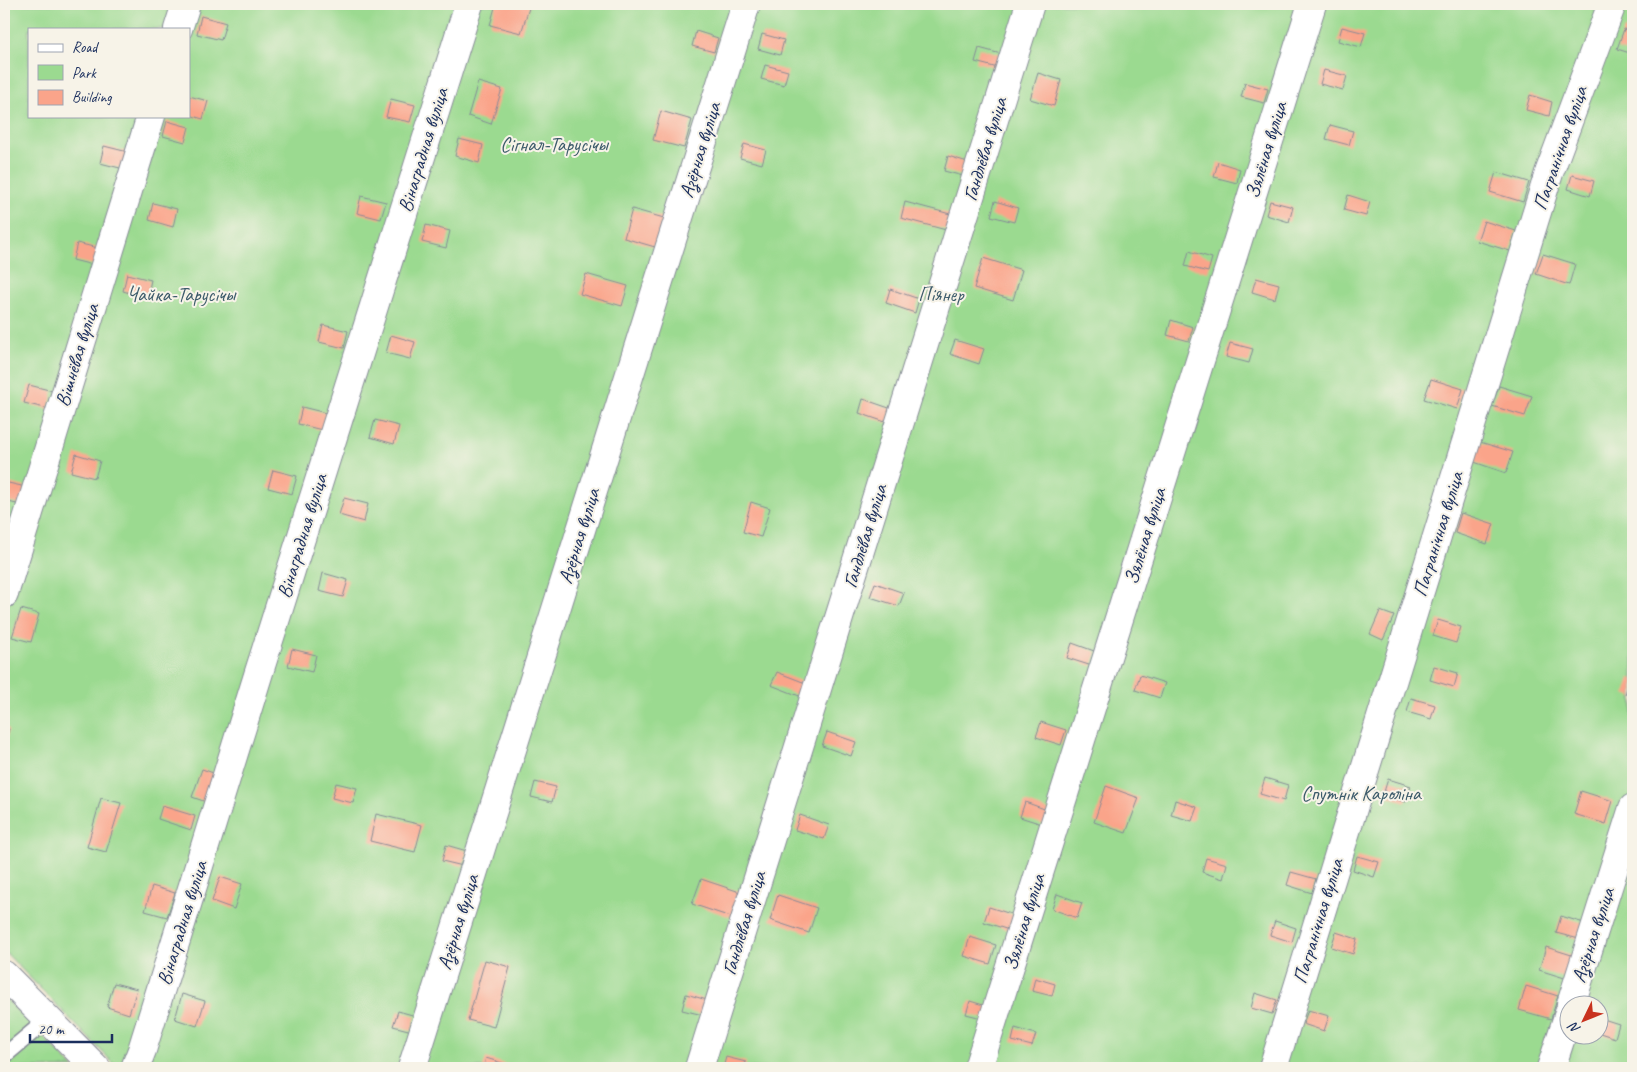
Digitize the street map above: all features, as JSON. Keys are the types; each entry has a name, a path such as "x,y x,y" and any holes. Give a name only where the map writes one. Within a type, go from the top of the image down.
{"street":[{"path":"178,28 186,4"},
{"name":"Вінаградная вуліца","path":"135,1068 469,4"},
{"name":"Азёрная вуліца","path":"412,1068 746,4"},
{"name":"Гандлёвая вуліца","path":"699,1068 1030,4"},
{"name":"Зялёная вуліца","path":"978,1068 1312,4"},
{"name":"Пагранічная вуліца","path":"1273,1068 1549,173 1612,4"},
{"name":"Вішнёвая вуліца","path":"4,594 150,118"},
{"name":"Азёрная вуліца","path":"1574,994 1633,808"},
{"path":"4,975 96,1068"},
{"name":"Азёрная вуліца","path":"1551,1068 1560,1041"}],"lane":[{"path":"4,1056 48,1020"}],"green space":[{"path":"4,4 1633,4 1633,1068 118,1068 4,951"},
{"path":"4,997 74,1068 4,1068"}],"building":[{"path":"496,4 530,5 521,33 490,25"},
{"path":"1575,4 1595,4 1593,9"},
{"path":"201,16 226,23 221,40 197,34"},
{"path":"1342,27 1365,33 1361,47 1338,41"},
{"path":"1624,29 1633,32 1633,54 1617,49"},
{"path":"696,31 718,38 714,52 692,46"},
{"path":"762,34 784,40 780,55 758,49"},
{"path":"979,48 1001,54 998,68 975,62"},
{"path":"765,65 788,71 784,85 761,79"},
{"path":"1324,70 1347,76 1343,90 1320,84"},
{"path":"1038,73 1061,80 1054,106 1030,99"},
{"path":"478,82 502,89 491,124 468,116"},
{"path":"1245,83 1268,89 1264,103 1241,97"},
{"path":"1530,95 1552,102 1549,116 1526,110"},
{"path":"190,96 208,101 203,119 190,115"},
{"path":"391,99 415,105 410,122 386,117"},
{"path":"661,111 692,120 684,148 653,140"},
{"path":"167,121 189,127 185,142 163,136"},
{"path":"1330,125 1353,131 1349,145 1326,139"},
{"path":"459,139 483,145 479,163 455,156"},
{"path":"744,144 766,150 762,164 740,158"},
{"path":"104,146 128,152 124,169 100,163"},
{"path":"948,156 971,163 967,177 944,171"},
{"path":"1218,162 1240,169 1237,183 1214,177"},
{"path":"1496,172 1529,182 1523,202 1490,192"},
{"path":"1572,175 1594,181 1590,196 1568,189"},
{"path":"1348,195 1370,202 1366,216 1344,210"},
{"path":"361,196 386,202 381,219 357,213"},
{"path":"995,201 1018,208 1014,222 991,216"},
{"path":"1270,201 1293,207 1289,222 1266,215"},
{"path":"905,202 954,215 950,231 901,218"},
{"path":"153,203 177,209 173,227 149,220"},
{"path":"632,209 664,218 655,247 624,238"},
{"path":"1484,221 1516,231 1510,251 1477,241"},
{"path":"426,225 450,231 446,248 422,242"},
{"path":"77,243 102,249 97,266 73,260"},
{"path":"1189,251 1212,258 1208,272 1185,266"},
{"path":"1543,254 1575,264 1569,285 1536,274"},
{"path":"983,258 1022,270 1013,300 974,288"},
{"path":"127,274 151,280 147,298 123,291"},
{"path":"586,274 628,286 622,306 580,294"},
{"path":"1256,278 1279,284 1275,299 1252,292"},
{"path":"890,289 919,299 915,313 886,303"},
{"path":"1171,320 1193,327 1189,341 1167,335"},
{"path":"323,325 348,331 344,348 319,342"},
{"path":"391,335 415,342 410,359 386,353"},
{"path":"955,340 984,349 979,364 950,354"},
{"path":"1230,343 1253,349 1249,363 1226,357"},
{"path":"1431,379 1463,389 1457,409 1424,399"},
{"path":"29,385 53,391 49,409 24,403"},
{"path":"1499,386 1532,396 1525,416 1492,406"},
{"path":"863,399 892,409 888,423 859,413"},
{"path":"302,407 326,413 322,430 298,424"},
{"path":"375,420 399,426 394,444 370,437"},
{"path":"1480,442 1513,452 1506,473 1474,462"},
{"path":"76,454 100,461 95,478 71,472"},
{"path":"273,470 297,476 292,494 268,488"},
{"path":"4,482 26,487 21,505 4,501"},
{"path":"344,498 368,504 364,522 339,515"},
{"path":"751,502 770,508 761,537 743,532"},
{"path":"1461,513 1494,524 1487,544 1455,533"},
{"path":"323,573 348,580 343,597 319,591"},
{"path":"875,583 904,593 899,606 870,597"},
{"path":"21,609 39,614 31,642 12,637"},
{"path":"1380,611 1394,616 1383,640 1370,634"},
{"path":"1438,620 1461,627 1456,643 1433,636"},
{"path":"1072,643 1097,652 1092,666 1067,658"},
{"path":"292,649 316,655 312,672 288,666"},
{"path":"1434,666 1458,673 1454,687 1430,680"},
{"path":"777,672 808,684 802,697 771,685"},
{"path":"1140,675 1165,683 1160,698 1135,690"},
{"path":"1630,678 1633,679 1633,697 1625,694"},
{"path":"1411,698 1435,705 1431,719 1407,712"},
{"path":"1041,722 1066,730 1061,745 1036,737"},
{"path":"4,727 9,729 4,745"},
{"path":"827,732 856,742 851,756 822,746"},
{"path":"202,769 219,775 209,803 192,797"},
{"path":"1265,778 1288,785 1284,801 1260,794"},
{"path":"1388,779 1411,786 1406,802 1383,795"},
{"path":"535,782 556,787 552,802 531,797"},
{"path":"336,783 357,788 353,803 332,798"},
{"path":"1106,786 1139,798 1126,833 1094,822"},
{"path":"1581,791 1613,801 1606,824 1574,814"},
{"path":"101,798 121,803 106,852 87,847"},
{"path":"1175,800 1197,807 1192,821 1171,815"},
{"path":"1025,802 1050,811 1045,825 1020,817"},
{"path":"162,806 195,816 191,830 158,819"},
{"path":"376,814 422,825 415,852 370,841"},
{"path":"800,815 829,825 824,839 795,830"},
{"path":"446,845 467,851 463,866 442,861"},
{"path":"1357,856 1379,862 1374,877 1353,870"},
{"path":"1206,858 1227,864 1223,879 1202,872"},
{"path":"1291,872 1316,879 1312,893 1287,885"},
{"path":"220,877 242,884 234,909 212,901"},
{"path":"701,879 740,892 731,917 692,904"},
{"path":"152,886 175,893 167,917 145,911"},
{"path":"1057,894 1082,903 1077,918 1052,909"},
{"path":"778,895 817,908 809,933 770,920"},
{"path":"989,907 1014,915 1009,930 984,922"},
{"path":"1561,916 1584,923 1579,939 1556,933"},
{"path":"1275,921 1296,928 1292,942 1270,935"},
{"path":"1336,932 1357,939 1353,954 1331,947"},
{"path":"970,937 996,945 990,964 964,956"},
{"path":"1546,947 1578,957 1571,980 1539,970"},
{"path":"485,960 510,967 494,1027 468,1020"},
{"path":"1035,978 1055,984 1052,996 1032,991"},
{"path":"114,983 137,989 129,1014 107,1007"},
{"path":"1526,986 1558,996 1551,1019 1519,1010"},
{"path":"1255,993 1277,1000 1272,1014 1251,1008"},
{"path":"182,994 205,1001 197,1026 175,1019"},
{"path":"686,994 707,1000 703,1015 682,1010"},
{"path":"970,1001 990,1007 986,1019 966,1014"},
{"path":"1308,1010 1329,1016 1324,1031 1303,1024"},
{"path":"398,1011 416,1016 412,1031 393,1026"},
{"path":"1610,1021 1619,1024 1615,1038 1610,1036"},
{"path":"1015,1028 1036,1034 1032,1046 1012,1041"},
{"path":"726,1057 746,1062 745,1068 723,1068"},
{"path":"486,1058 518,1068 483,1068"}],"park label":[{"name":"Сігнал-Тарусічы","path":"554,144"},
{"name":"Чайка-Тарусічы","path":"181,294"},
{"name":"Піянер","path":"941,294"},
{"name":"Спутнік Кароліна","path":"1361,793"}]}
